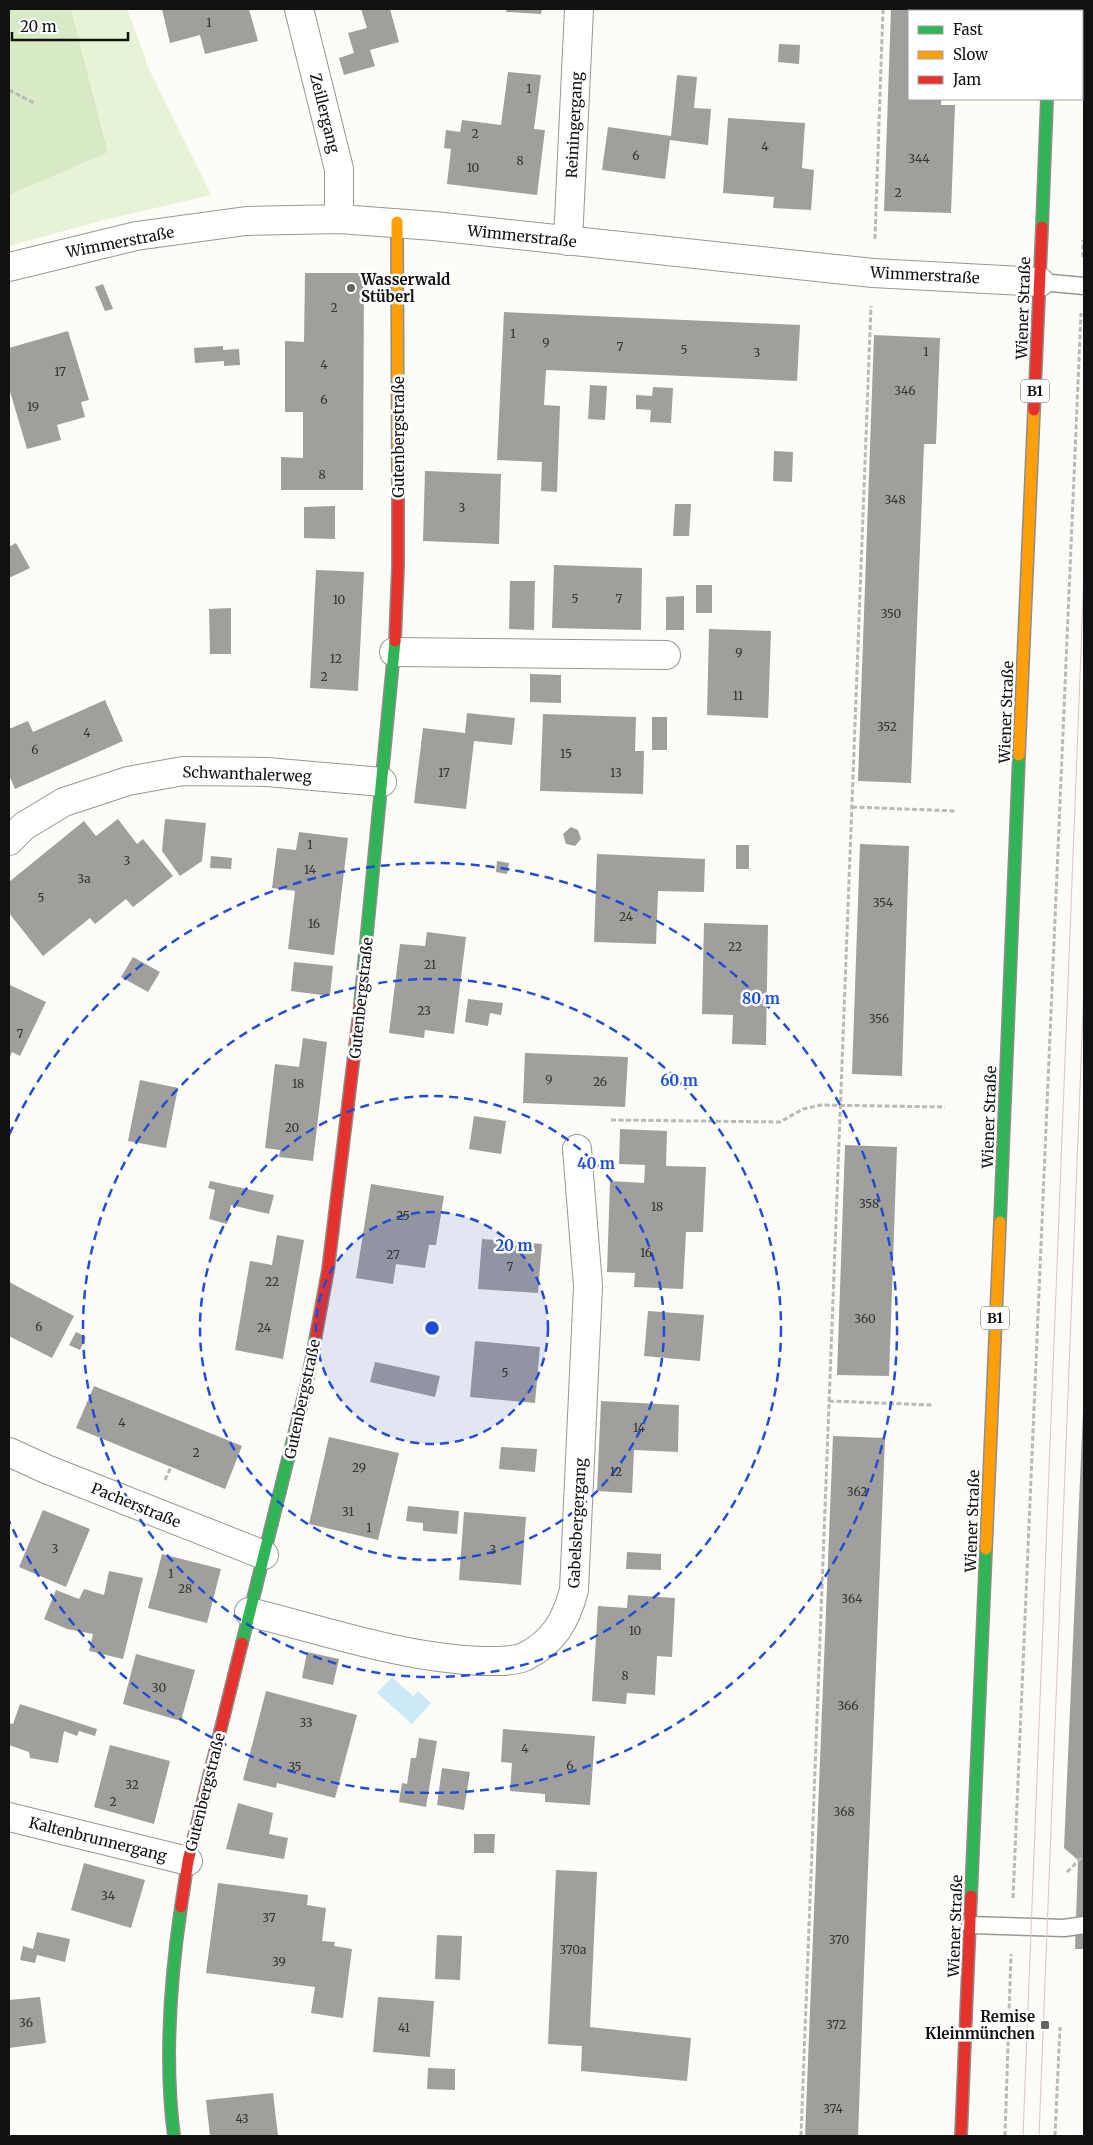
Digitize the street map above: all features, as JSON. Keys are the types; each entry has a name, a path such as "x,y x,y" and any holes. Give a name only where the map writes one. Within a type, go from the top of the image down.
{"main road":[{"name":"Wiener Straße","path":"961,2136 1047,100"},
{"name":"Gutenbergstraße","path":"174,2136 170,2107 169,2019 176,1942 188,1861 306,1387 328,1270 363,985 394,652 398,567 397,222"}],"street":[{"name":"Zeillergang","path":"299,9 339,169 339,218"},
{"name":"Reiningergang","path":"568,241 579,9"},
{"name":"Wimmerstraße","path":"9,267 136,236 246,221 339,218 397,222 873,273 1040,282"},
{"path":"394,652 666,655"},
{"name":"Schwanthalerweg","path":"9,841 24,826 64,802 128,781 183,771 266,772 382,782"},
{"name":"Gabelsbergergang","path":"249,1612 406,1651 466,1660 495,1661 522,1658 542,1647 556,1631 568,1612 574,1590 588,1286 577,1149"},
{"name":"Pacherstraße","path":"9,1452 46,1469 264,1555"},
{"name":"Kaltenbrunnergang","path":"9,1817 188,1861"}],"lane":[{"path":"1040,282 1083,286"},
{"path":"970,1925 1064,1928 1084,1925"}],"path":[{"path":"875,240 884,9"},
{"path":"9,90 34,103"},
{"path":"1005,2136 1011,1926 1083,286 1083,240"},
{"path":"801,2136 871,305"},
{"path":"852,807 957,811"},
{"path":"611,1120 780,1122 803,1109 821,1105 945,1108"},
{"path":"829,1401 934,1405"},
{"path":"1067,1872 1084,1855"},
{"path":"1056,2136 1060,2027"}],"green space":[{"path":"9,9 71,9 108,152 9,195"},
{"path":"71,9 127,9 149,69 211,195 104,220 9,246 9,195 108,151"}],"water":[{"path":"392,1677 413,1696 418,1691 431,1703 412,1724 377,1693"}],"building":[{"path":"162,9 249,9 258,41 205,54 200,35 170,43"},
{"path":"361,9 390,9 399,42 370,50 375,66 344,75 339,58 354,53 348,33 367,28"},
{"path":"507,9 542,9 541,14 506,12"},
{"path":"891,9 945,9 908,10 908,100 941,100 941,105 955,105 951,213 884,211"},
{"path":"779,44 800,45 799,64 778,62"},
{"path":"508,72 541,75 534,129 545,130 537,195 447,184 451,149 444,148 446,130 460,132 462,120 501,125"},
{"path":"677,75 697,77 694,108 711,109 708,145 670,140 665,179 602,170 608,127 671,136"},
{"path":"728,118 805,123 802,168 814,170 811,210 773,208 774,197 723,193"},
{"path":"305,273 364,273 363,490 281,490 281,457 303,458 303,412 285,412 285,341 304,342"},
{"path":"103,284 113,309 105,311 95,287"},
{"path":"504,312 800,325 797,381 546,370 544,405 560,406 557,492 541,491 542,462 497,460"},
{"path":"68,331 89,400 81,402 85,417 57,425 61,440 27,449 9,388 9,348"},
{"path":"874,335 940,338 936,444 924,444 911,783 858,781"},
{"path":"223,346 223,350 239,349 240,365 224,366 224,361 195,363 194,348"},
{"path":"590,385 607,386 605,420 588,419"},
{"path":"653,387 673,388 671,423 650,422 651,410 636,409 636,395 652,396"},
{"path":"774,451 793,452 792,482 773,481"},
{"path":"425,471 501,474 499,544 423,541"},
{"path":"675,504 691,504 689,536 673,536"},
{"path":"335,506 335,539 304,538 304,507"},
{"path":"16,543 30,568 9,578 9,547"},
{"path":"554,565 642,568 641,630 552,628"},
{"path":"316,570 364,572 358,691 310,688"},
{"path":"510,581 535,581 534,630 509,629"},
{"path":"696,585 712,585 712,613 696,613"},
{"path":"684,596 684,630 666,630 666,597"},
{"path":"231,608 231,654 210,654 209,609"},
{"path":"709,629 771,631 768,718 707,715"},
{"path":"530,674 561,675 561,703 530,702"},
{"path":"105,700 123,741 15,789 9,775 9,729 28,721 33,732"},
{"path":"467,713 515,718 512,745 474,741 466,809 414,803 423,728 465,733"},
{"path":"543,714 636,717 635,751 644,751 643,794 540,791"},
{"path":"652,717 667,717 667,750 652,750"},
{"path":"118,819 137,844 143,839 173,876 133,907 126,899 95,924 90,918 43,956 9,913 9,882 84,821 96,836"},
{"path":"165,819 206,823 202,861 180,876 162,851"},
{"path":"571,827 578,830 581,839 575,846 566,844 563,834"},
{"path":"299,832 348,838 334,955 288,949 295,891 272,888 277,848 296,850"},
{"path":"860,844 909,846 902,1076 852,1074"},
{"path":"736,845 749,845 749,869 736,869"},
{"path":"597,854 705,859 704,892 658,891 656,944 594,942"},
{"path":"211,856 232,858 231,869 210,868"},
{"path":"497,861 509,863 507,874 496,872"},
{"path":"704,923 768,925 766,1045 732,1044 733,1015 702,1014"},
{"path":"427,932 466,937 454,1034 425,1030 424,1038 389,1033 400,944 425,946"},
{"path":"133,957 160,972 148,992 121,977"},
{"path":"294,962 333,966 330,996 291,991"},
{"path":"10,985 46,1002 20,1056 12,1052 9,1059 9,988"},
{"path":"468,999 503,1003 501,1015 490,1013 488,1026 465,1022"},
{"path":"303,1038 327,1042 313,1161 279,1157 280,1150 265,1148 275,1064 299,1067"},
{"path":"525,1053 628,1057 625,1107 523,1103"},
{"path":"140,1080 178,1088 166,1148 128,1141"},
{"path":"474,1116 506,1121 501,1154 469,1149"},
{"path":"620,1129 667,1131 666,1166 706,1167 703,1232 686,1232 683,1289 634,1287 635,1273 607,1272 610,1181 644,1183 645,1165 619,1164"},
{"path":"845,1145 897,1147 889,1376 837,1375"},
{"path":"210,1181 274,1195 269,1214 231,1205 227,1224 209,1219 215,1190 208,1188"},
{"path":"371,1184 444,1196 436,1245 429,1245 425,1268 396,1264 393,1284 356,1278"},
{"path":"277,1235 304,1240 283,1359 235,1350 250,1261 272,1265"},
{"path":"482,1239 542,1244 538,1293 478,1289"},
{"path":"9,1282 74,1316 52,1358 9,1336"},
{"path":"648,1311 704,1315 700,1361 644,1356"},
{"path":"76,1332 86,1337 80,1350 69,1345"},
{"path":"475,1341 540,1347 535,1403 470,1397"},
{"path":"375,1362 440,1376 435,1397 370,1382"},
{"path":"94,1386 242,1446 225,1489 76,1428"},
{"path":"601,1401 679,1405 678,1452 634,1450 632,1493 597,1491"},
{"path":"1083,1411 1084,1949 1075,1949 1078,1860 1064,1848"},
{"path":"833,1436 885,1438 858,2136 805,2136"},
{"path":"329,1437 399,1453 378,1540 309,1524"},
{"path":"501,1447 537,1449 535,1472 499,1469"},
{"path":"408,1506 459,1511 457,1534 423,1531 423,1523 406,1521"},
{"path":"43,1510 90,1529 66,1587 19,1567"},
{"path":"464,1512 526,1517 521,1585 459,1580"},
{"path":"627,1552 661,1554 661,1570 626,1569"},
{"path":"162,1554 221,1569 207,1623 148,1608"},
{"path":"109,1571 143,1578 123,1659 89,1651 93,1634 67,1629 44,1619 56,1590 79,1599 84,1589 104,1595"},
{"path":"628,1595 675,1598 672,1657 657,1656 655,1695 627,1693 626,1704 592,1701 598,1606 627,1608"},
{"path":"307,1652 339,1659 333,1685 302,1678"},
{"path":"136,1654 195,1670 181,1721 123,1704"},
{"path":"266,1691 357,1715 335,1798 277,1783 276,1788 243,1780"},
{"path":"20,1704 97,1729 95,1736 79,1731 77,1736 64,1731 58,1763 30,1758 29,1752 9,1745 9,1723 13,1724"},
{"path":"503,1729 595,1736 590,1805 545,1802 545,1794 510,1791 512,1763 501,1762"},
{"path":"419,1738 437,1741 426,1807 399,1802 402,1783 407,1784 411,1758 416,1758"},
{"path":"110,1745 170,1761 154,1824 94,1807"},
{"path":"442,1768 470,1772 464,1810 437,1805"},
{"path":"238,1803 273,1813 269,1834 288,1838 284,1859 226,1849"},
{"path":"474,1834 495,1834 494,1853 474,1853"},
{"path":"84,1863 145,1880 131,1928 71,1910"},
{"path":"556,1870 597,1872 590,2027 691,2038 687,2081 581,2071 582,2046 548,2044"},
{"path":"218,1883 308,1895 307,1905 326,1908 322,1941 335,1942 334,1946 352,1949 343,2018 311,2013 315,1987 206,1973"},
{"path":"37,1932 70,1939 65,1962 37,1955 35,1963 20,1960 23,1946 33,1949"},
{"path":"437,1935 462,1936 460,1980 435,1979"},
{"path":"40,1997 46,2043 9,2048 9,2000"},
{"path":"378,1997 434,2001 430,2057 373,2052"},
{"path":"428,2068 455,2069 455,2090 427,2089"},
{"path":"273,2093 278,2136 210,2136 206,2100"}],"tram line":[{"path":"1023,2136 1084,574"},
{"path":"1039,2136 1084,985"}],"traffic: fast":[{"path":"1042,227 1047,100"},
{"path":"360,1006 395,641"},
{"path":"1000,1222 1019,755"},
{"path":"242,1643 306,1387 316,1335"},
{"path":"971,1896 986,1549"},
{"path":"174,2136 169,2079 169,2050 171,1992 181,1907"}],"traffic: slow":[{"path":"397,222 398,486"},
{"path":"1019,755 1034,410"},
{"path":"986,1549 1000,1222"}],"traffic: jam":[{"path":"1034,410 1042,227"},
{"path":"395,641 398,567 398,486"},
{"path":"316,1335 328,1270 360,1006"},
{"path":"181,1907 188,1861 242,1643"},
{"path":"961,2136 971,1896"}],"place":[{"name":"Wasserwald Stüberl","path":"351,288"},
{"name":"Remise Kleinmünchen","path":"1045,2025"}]}
